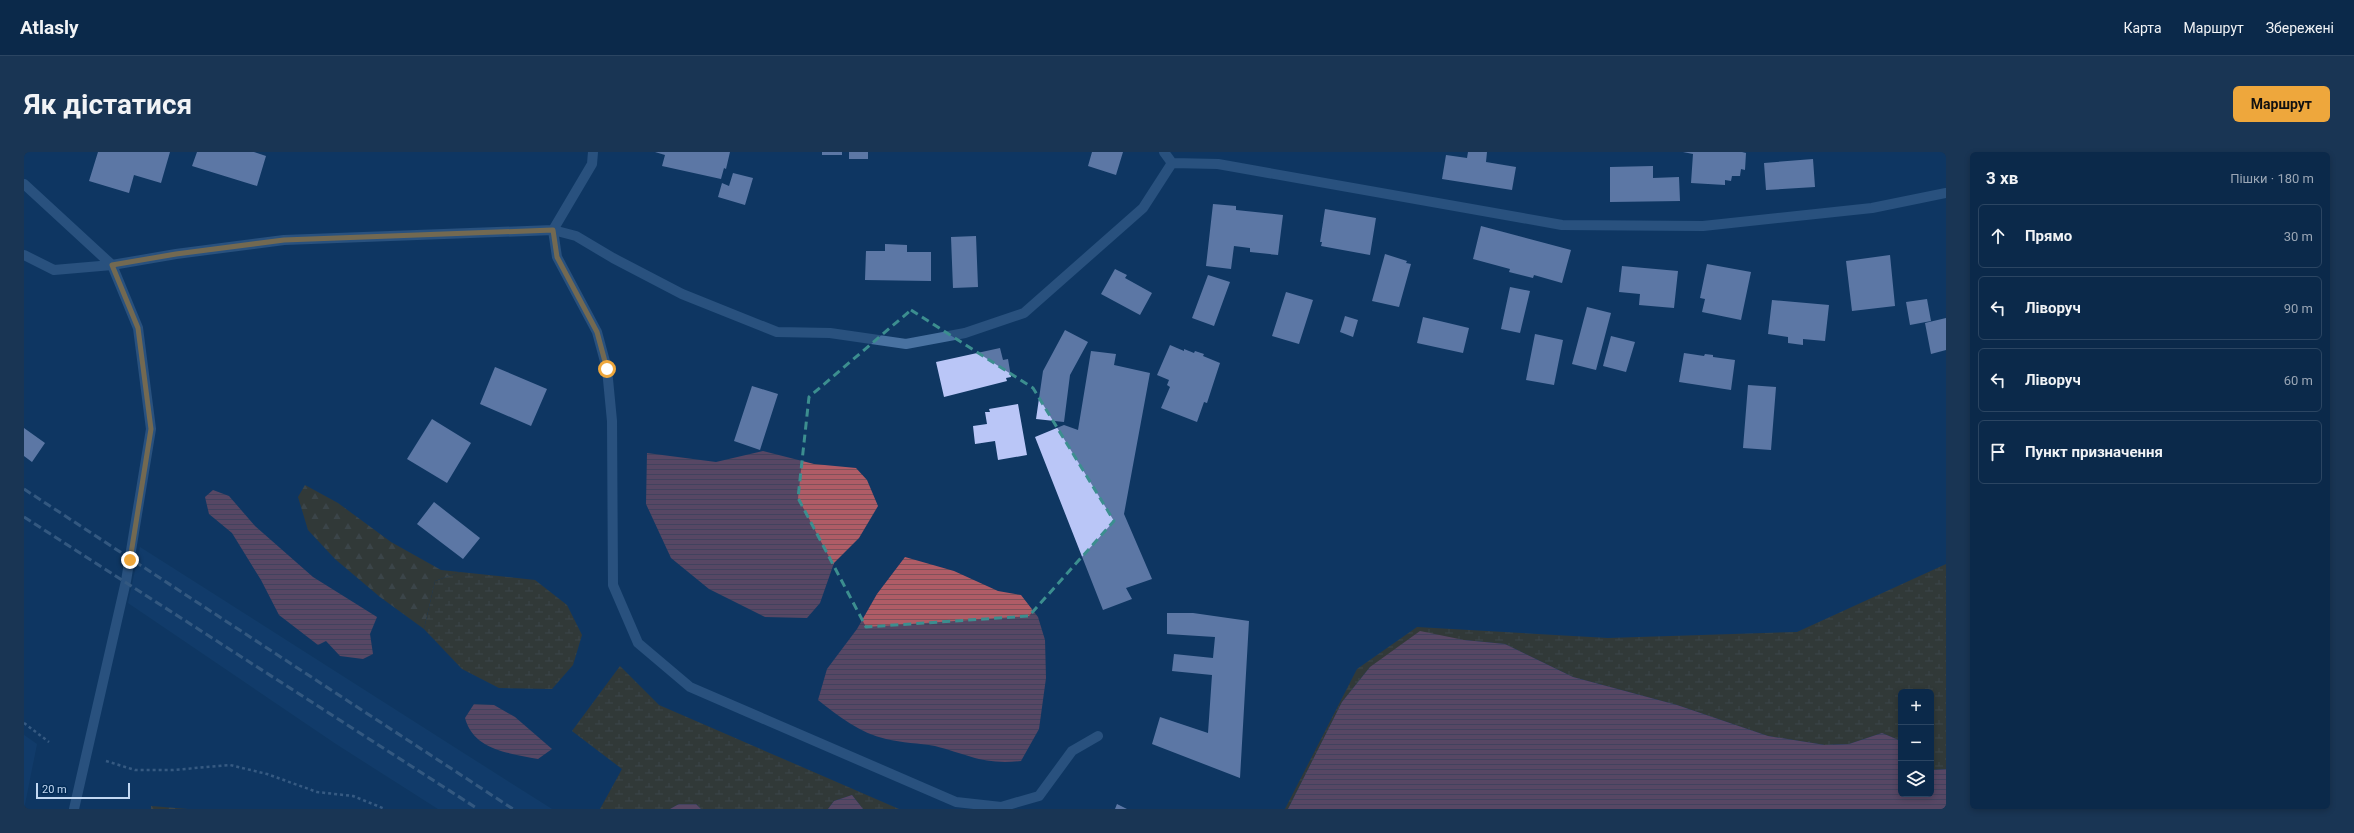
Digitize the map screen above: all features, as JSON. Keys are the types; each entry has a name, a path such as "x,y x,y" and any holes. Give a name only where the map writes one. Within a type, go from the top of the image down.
{"street":[{"path":"593,152 592,164 553,230 557,257 597,332 607,369 612,421 613,585 638,643 690,687 956,802 1002,808 1038,796 1072,751 1098,736"},
{"path":"1164,152 1172,163"},
{"path":"24,255 54,270 112,265 176,254 284,240 553,230 576,236 613,258 682,294 777,332 830,333 906,344 965,333 1024,313 1143,208 1172,163"},
{"path":"1172,163 1218,164 1562,225 1703,226 1872,208 1946,193"},
{"path":"24,184 112,265 138,328 151,429 128,574 85,755 74,809"}],"path":[{"path":"24,723 49,742"},
{"path":"101,759 135,770 173,770 230,765 267,774 318,792 353,796 385,809"}],"highlighted area":[{"path":"911,310 1033,388 1114,521 1029,616 866,627 798,498 809,397"}],"shaded area":[{"path":"763,451 814,464 856,468 867,480 878,506 859,538 834,563 820,603 807,618 765,617 709,589 671,558 646,504 647,453 716,462"},
{"path":"213,490 229,496 255,526 313,577 377,617 370,634 373,654 363,659 340,656 326,641 318,645 279,615 261,580 232,533 209,514 205,497"},
{"path":"140,547 552,809 438,809 336,744 128,603"},
{"path":"905,557 954,571 998,591 1021,595 1038,617 1045,640 1046,678 1039,729 1021,761 997,762 967,756 935,746 886,739 876,736 858,728 833,712 818,700 827,669 857,629 877,594"},
{"path":"1420,631 1464,640 1505,644 1573,677 1677,705 1768,736 1825,745 1849,744 1882,733 1898,740 1898,797 1934,797 1934,770 1946,769 1946,809 1288,809 1342,702 1370,667"},
{"path":"474,704 494,705 515,717 552,749 538,759 494,749 485,744 476,737 465,718"},
{"path":"24,735 37,744 24,809"},
{"path":"852,795 863,809 828,809 834,801"},
{"path":"679,804 696,804 701,809 670,809"}],"green space":[{"path":"305,485 338,503 391,542 441,570 460,572 435,581 424,629 380,597 335,559 308,530 298,497"},
{"path":"1946,564 1946,769 1934,770 1934,689 1898,689 1898,740 1882,733 1849,744 1825,745 1768,736 1677,705 1573,677 1505,644 1464,640 1370,667 1342,702 1288,809 1285,809 1357,669 1417,627 1608,638 1797,632"},
{"path":"460,572 535,580 567,605 582,635 573,665 552,689 499,688 462,669 424,629 435,581"},
{"path":"620,666 659,705 899,809 863,809 852,795 834,801 828,809 701,809 696,804 679,804 670,809 600,809 622,769 572,731"},
{"path":"151,806 188,809 151,809"}],"building":[{"path":"98,152 170,152 161,183 134,175 129,193 89,181"},
{"path":"197,152 254,152 266,156 257,186 192,166"},
{"path":"655,152 730,152 726,169 724,168 721,179 662,166 665,155"},
{"path":"822,152 842,152 842,155 822,155"},
{"path":"849,152 868,152 868,159 849,159"},
{"path":"1092,152 1123,152 1116,175 1088,166"},
{"path":"1468,152 1487,152 1486,162 1516,167 1512,190 1442,179 1446,155 1467,158"},
{"path":"1683,152 1746,153 1745,170 1741,169 1740,176 1732,176 1731,181 1725,180 1725,185 1691,183 1693,154"},
{"path":"1813,159 1815,187 1766,190 1764,163"},
{"path":"1653,166 1653,178 1679,177 1680,201 1610,202 1610,167"},
{"path":"733,173 753,178 745,205 718,197 722,183 729,186"},
{"path":"1213,204 1236,206 1236,210 1283,215 1278,255 1250,252 1250,248 1234,246 1231,269 1206,266"},
{"path":"1325,209 1376,218 1370,255 1321,246 1322,242 1320,242"},
{"path":"1481,226 1571,250 1562,283 1534,275 1533,278 1509,272 1510,269 1473,259"},
{"path":"976,236 978,287 953,288 951,237"},
{"path":"885,244 907,245 907,252 931,252 931,281 865,280 866,251 885,251"},
{"path":"1385,254 1407,261 1406,263 1411,264 1399,307 1372,301"},
{"path":"1890,255 1895,306 1852,311 1846,261"},
{"path":"1707,264 1751,272 1741,320 1702,312 1705,299 1700,298"},
{"path":"1622,266 1678,271 1674,308 1639,305 1640,294 1619,292"},
{"path":"1115,269 1127,275 1125,278 1152,293 1140,315 1101,294"},
{"path":"1208,275 1230,282 1214,326 1192,318"},
{"path":"1510,287 1530,291 1520,333 1501,329"},
{"path":"1286,292 1313,300 1299,344 1272,336"},
{"path":"1927,299 1931,321 1910,325 1906,302"},
{"path":"1772,300 1829,305 1825,341 1803,339 1803,345 1788,343 1788,337 1768,334"},
{"path":"1587,307 1611,313 1596,370 1572,364"},
{"path":"1345,316 1358,320 1353,337 1340,332"},
{"path":"1423,317 1469,328 1463,353 1417,343"},
{"path":"1946,318 1946,350 1931,354 1925,323"},
{"path":"1065,330 1088,342 1070,375 1064,422 1036,419 1043,371"},
{"path":"1535,334 1563,340 1554,385 1526,380"},
{"path":"1611,336 1635,342 1626,372 1603,366"},
{"path":"1170,345 1184,351 1184,349 1194,353 1195,351 1204,354 1203,356 1220,363 1207,403 1204,402 1197,422 1161,408 1170,387 1167,385 1169,380 1157,375"},
{"path":"1000,348 1003,360 1008,359 1011,377 1006,378 1007,381 944,397 936,362"},
{"path":"1091,351 1116,354 1114,365 1150,373 1124,514 1152,579 1126,588 1132,599 1103,610 1035,437 1064,425 1078,430"},
{"path":"1684,353 1704,356 1705,354 1713,355 1713,357 1735,360 1731,390 1679,382"},
{"path":"495,367 547,389 531,426 480,404"},
{"path":"1748,385 1776,387 1771,450 1743,448"},
{"path":"752,386 778,394 760,450 734,441"},
{"path":"1018,404 1027,455 998,460 995,441 975,444 973,426 987,424 985,412 990,412 989,409"},
{"path":"432,419 471,443 447,483 407,459"},
{"path":"24,428 45,443 32,462 24,456"},
{"path":"434,502 480,538 463,559 417,524"},
{"path":"1167,613 1193,613 1249,621 1240,778 1152,744 1160,717 1208,733 1212,675 1172,671 1174,654 1213,658 1215,637 1167,634"},
{"path":"1117,804 1127,809 1115,809"}],"railway":[{"path":"24,489 513,809"},
{"path":"24,517 478,809"}],"route":[{"path":"130,560 151,429 138,328 112,265 176,254 284,240 553,230 557,257 597,332 607,369"}]}
